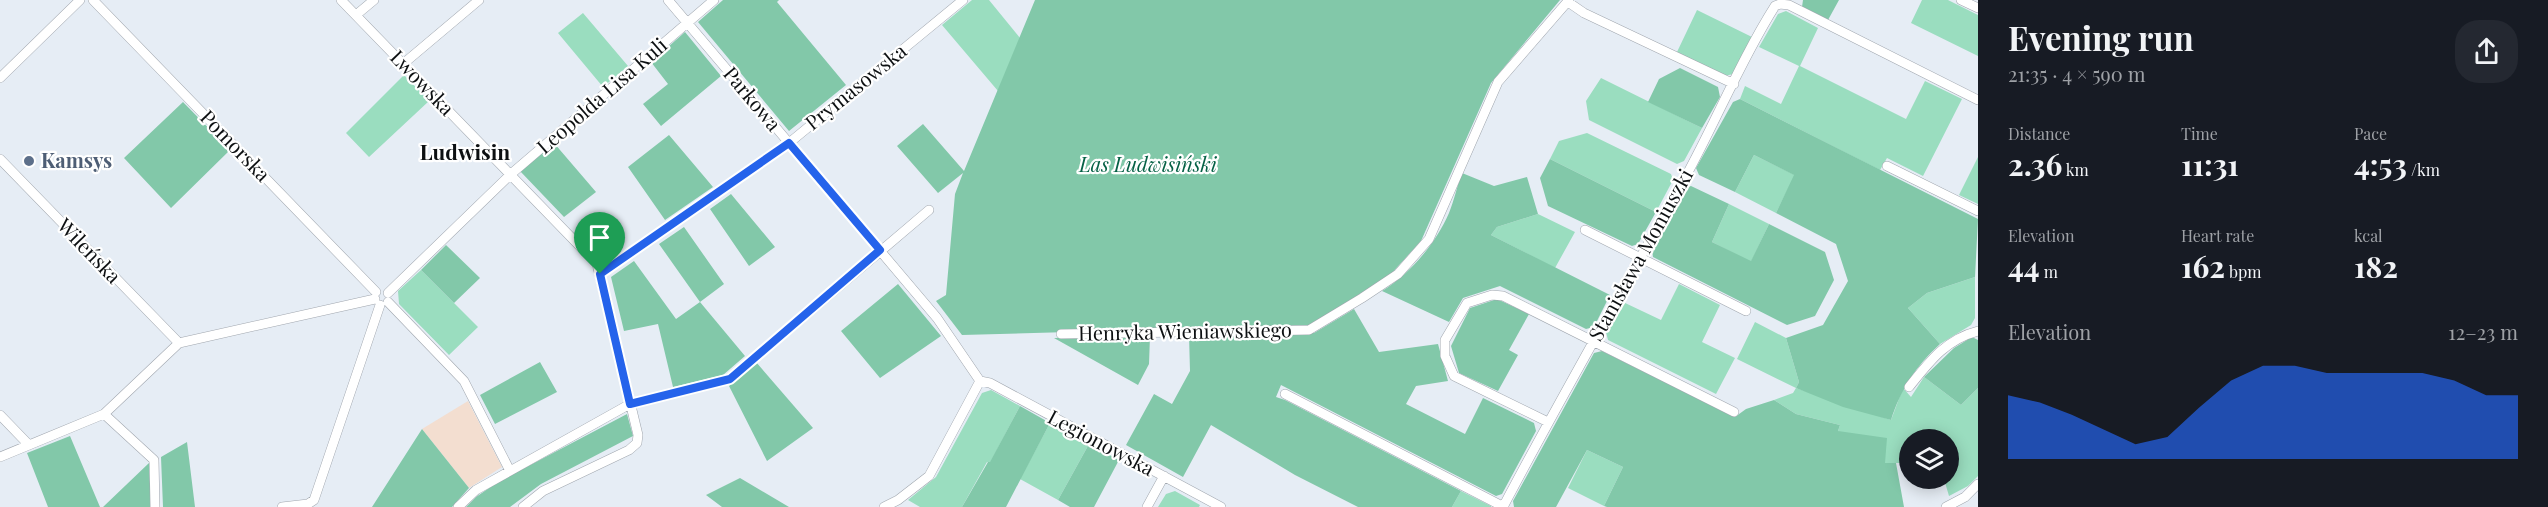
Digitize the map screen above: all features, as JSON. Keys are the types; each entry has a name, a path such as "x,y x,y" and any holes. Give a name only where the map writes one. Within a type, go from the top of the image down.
{"street":[{"path":"0,78 80,0"},
{"name":"Pomorska","path":"93,0 381,298 465,381 510,471"},
{"name":"Lwowska","path":"341,0 597,264 638,435 635,447 543,491 524,507"},
{"path":"356,15 374,0"},
{"path":"403,63 480,0"},
{"name":"Parkowa","path":"668,0 951,336 980,381"},
{"name":"Leopolda Lisa Kuli","path":"381,298 511,174 714,0"},
{"name":"Prymasowska","path":"600,274 789,143 963,0"},
{"path":"1961,0 1978,8"},
{"path":"1568,1 1584,13 1734,84"},
{"name":"Henryka Wieniawskiego","path":"1061,334 1309,330 1343,311 1398,274 1429,239 1498,82 1568,1"},
{"name":"Stanisława Moniuszki","path":"1503,507 1686,176 1772,11 1780,4 1789,5 1978,100"},
{"name":"Wileńska","path":"0,159 178,343"},
{"path":"1887,166 1978,211"},
{"path":"458,507 476,490 630,404 730,379 929,210"},
{"path":"1585,230 1746,311"},
{"path":"1548,422 1454,376 1445,356 1445,340 1467,303 1497,295 1734,412"},
{"path":"0,457 105,414 178,343 381,298"},
{"path":"282,507 308,504 314,500 381,298"},
{"path":"1910,387 1942,348 1960,336 1978,331"},
{"path":"884,507 898,500 929,476 980,381"},
{"name":"Legionowska","path":"980,381 990,383 1221,507"},
{"path":"1285,394 1503,507"},
{"path":"105,414 154,460 155,507"},
{"path":"0,415 29,445"},
{"path":"1147,507 1164,476"},
{"path":"1946,507 1965,497 1978,484"}],"shaded area":[{"path":"468,401 502,467 469,488 422,429"}],"green space":[{"path":"723,0 779,0 777,2 846,85 789,131 698,22"},
{"path":"972,0 989,0 1020,38 998,91 942,25"},
{"name":"Las Ludwisiński","path":"1035,0 1560,0 1491,83 1421,241 1391,274 1312,325 962,335 936,301 946,295 955,194 963,173 938,193 897,146 923,124 964,171"},
{"path":"1803,0 1839,0 1828,20 1802,7"},
{"path":"1922,0 1948,0 1978,15 1978,56 1911,23"},
{"path":"1697,10 1752,37 1733,74 1725,76 1677,52"},
{"path":"1786,11 1818,28 1800,66 1906,119 1925,81 1962,99 1923,176 1887,158 1880,170 1740,99 1745,86 1781,104 1799,66 1759,47 1778,14"},
{"path":"583,13 628,66 603,87 558,33"},
{"path":"685,32 721,76 661,126 643,104 668,84 651,62"},
{"path":"1680,68 1718,87 1720,97 1702,128 1648,102 1659,79"},
{"path":"404,75 429,101 369,157 346,133"},
{"path":"1601,78 1702,128 1684,161 1677,164 1589,120 1586,101"},
{"path":"1740,99 1978,219 1975,277 1927,293 1908,308 1940,344 1910,379 1891,420 1843,407 1796,388 1799,382 1786,338 1823,325 1848,281 1836,244 1776,213 1794,175 1754,155 1735,192 1699,175 1696,168 1733,102"},
{"path":"183,102 230,150 171,208 124,158"},
{"path":"1587,133 1671,174 1673,180 1656,212 1550,159 1559,141"},
{"path":"669,135 713,187 665,220 628,167"},
{"path":"554,143 596,192 564,217 520,171"},
{"path":"1754,155 1795,175 1776,213 1735,192"},
{"path":"1978,157 1978,204 1959,195"},
{"path":"1550,159 1656,212 1638,244 1632,246 1548,206 1540,178"},
{"path":"1462,173 1494,186 1527,177 1538,214 1497,227 1491,235 1610,295 1594,327 1586,329 1500,286 1463,298 1449,322 1382,291 1412,267 1437,235 1449,213"},
{"path":"1691,186 1729,204 1712,242 1751,261 1769,224 1825,252 1834,280 1815,316 1787,325 1653,257 1652,250 1684,188"},
{"path":"731,194 775,247 749,266 710,209"},
{"path":"1729,204 1769,224 1751,262 1712,242"},
{"path":"1538,214 1575,232 1555,268 1491,235 1497,227"},
{"path":"684,227 724,284 700,302 659,244"},
{"path":"446,245 480,278 454,303 421,270"},
{"path":"634,261 676,319 700,302 745,356 723,375 673,387 658,324 624,331 611,277"},
{"path":"421,270 478,327 449,355 399,304 398,291"},
{"path":"1975,277 1975,318 1971,325 1940,344 1908,308 1927,293"},
{"path":"898,284 941,336 880,378 841,331"},
{"path":"1679,284 1720,305 1702,342 1735,358 1716,394 1608,340 1606,332 1623,302 1661,320"},
{"path":"1497,299 1529,314 1509,350 1518,355 1498,391 1459,373 1451,346 1470,308"},
{"path":"1354,309 1379,352 1438,344 1448,381 1416,386 1406,404 1465,434 1483,398 1534,423 1536,431 1502,494 1496,496 1281,385 1276,397 1461,491 1452,507 1358,507 1295,475 1211,425 1183,477 1126,445 1154,394 1172,404 1190,371 1189,335 1314,333"},
{"path":"1755,322 1786,338 1799,382 1796,388 1737,359"},
{"path":"1150,336 1149,364 1138,385 1054,338"},
{"path":"1972,337 1978,340 1978,388 1961,405 1924,377 1954,348"},
{"path":"1602,351 1735,417 1746,409 1774,400 1796,414 1840,425 1838,431 1887,438 1885,463 1896,463 1904,507 1607,507 1604,506 1623,467 1587,450 1556,507 1514,507 1513,501 1594,353"},
{"path":"540,362 557,392 495,424 480,395"},
{"path":"756,362 813,428 767,461 729,386"},
{"path":"1924,377 1961,405 1978,388 1978,476 1968,486 1949,496 1947,489 1959,489 1959,429 1899,429 1899,463 1885,463 1838,431 1840,425 1796,414 1774,400 1793,393 1796,388 1891,420 1903,388 1911,397"},
{"path":"991,390 1020,406 990,463 987,462 962,507 920,507 908,500 936,477 982,393"},
{"path":"1020,406 1050,423 1006,507 962,507 990,462"},
{"path":"627,414 633,436 541,484 510,507 466,507 498,482"},
{"path":"1050,423 1089,444 1058,500 1020,479"},
{"path":"422,429 469,488 452,507 372,507"},
{"path":"70,436 100,507 48,507 27,453"},
{"path":"187,442 195,507 163,507 161,457"},
{"path":"1089,444 1119,460 1094,507 1070,507 1058,500"},
{"path":"1587,450 1623,467 1604,506 1568,488"},
{"path":"149,463 151,507 103,507"},
{"path":"740,478 789,507 722,507 706,495"},
{"path":"1175,491 1200,505 1199,507 1158,507 1166,494"},
{"path":"1461,491 1491,506 1491,507 1452,507"}],"place":[{"name":"Kamsys","path":"29,161"}],"district":[{"name":"Ludwisin","path":"465,153"}],"route":[{"path":"789,143 880,250 730,379 630,404 600,274 789,143"}]}
